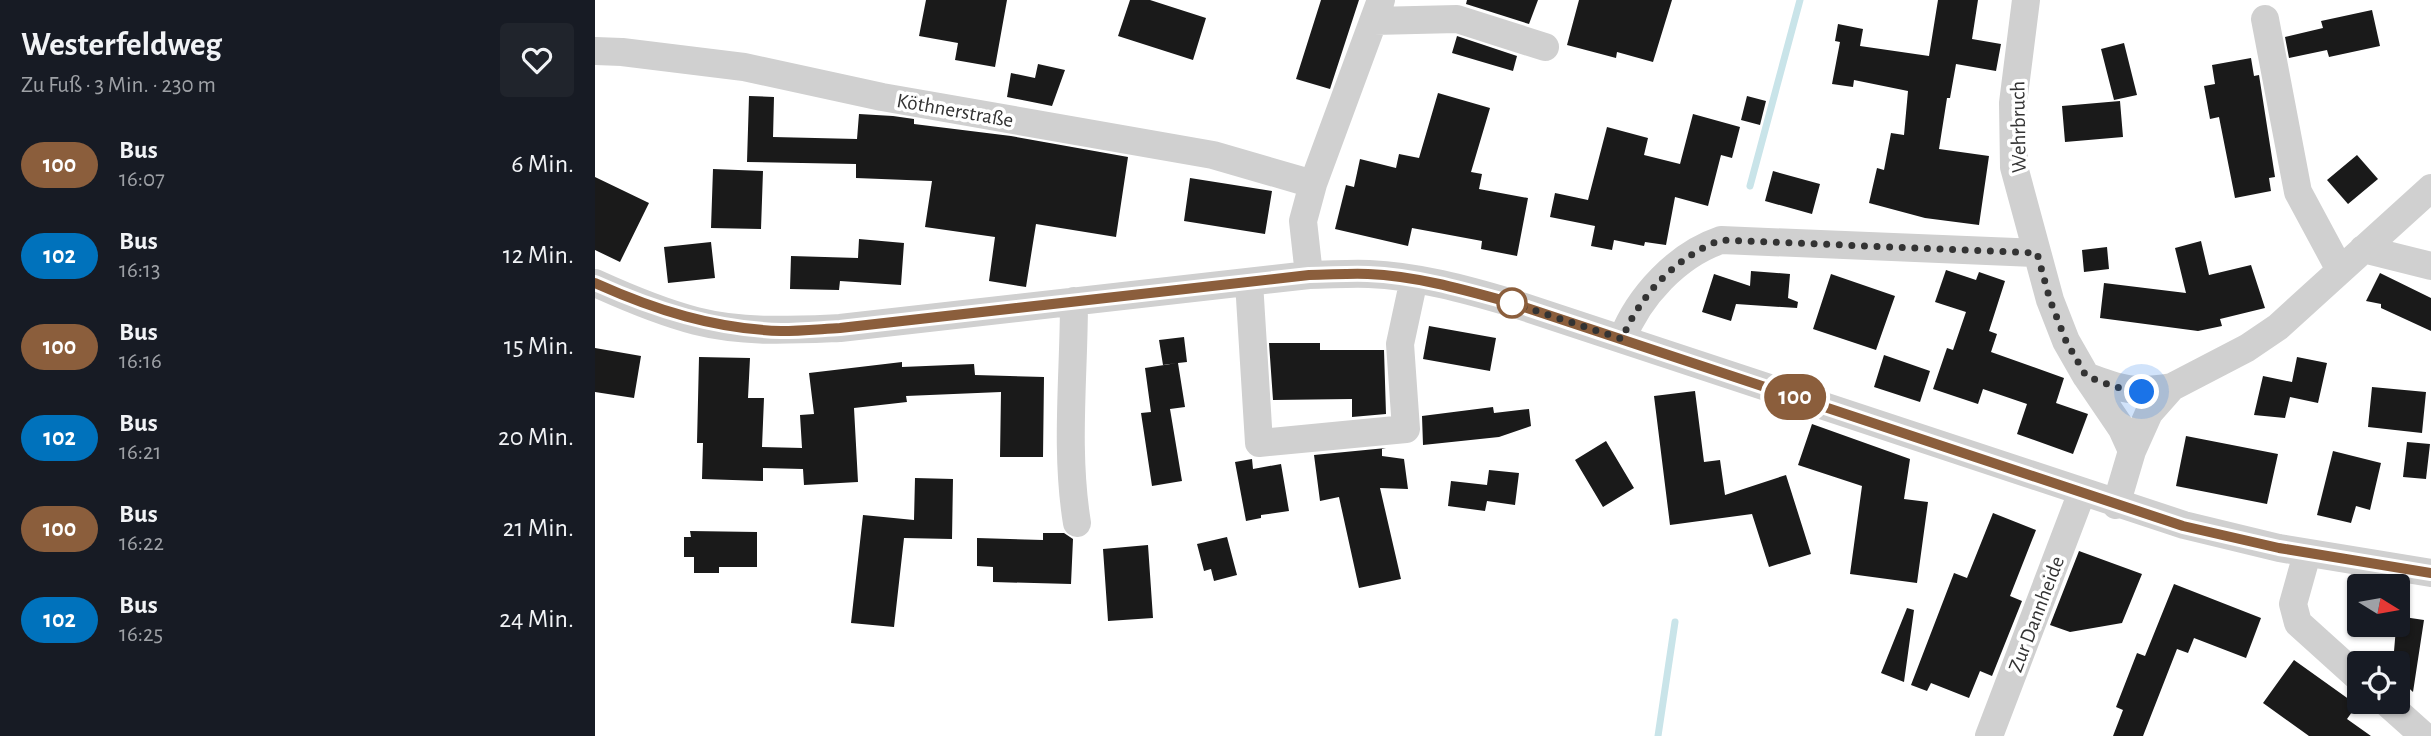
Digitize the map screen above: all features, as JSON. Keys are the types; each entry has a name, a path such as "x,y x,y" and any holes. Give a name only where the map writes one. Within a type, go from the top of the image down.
{"street":[{"name":"Wehrbruch","path":"2026,0 2013,103 2014,167 2050,300 2066,341 2122,429 2132,451"},
{"path":"1309,275 1303,221 1313,184 1377,10 1457,19 1545,47"},
{"path":"2265,19 2298,192 2340,270"},
{"name":"Köthnerstraße","path":"609,51 879,84 1213,155 1313,184"},
{"path":"2086,376 2115,387 2142,392 2172,387 2247,348 2278,327 2431,188"},
{"path":"1622,339 1630,320 1657,283 1688,257 1721,240 2037,253"},
{"path":"2364,249 2431,266"},
{"path":"595,283 634,301 697,321 746,329 784,331 840,328 1309,275 1370,274 1414,279 1458,287 1512,303 2183,526 2307,554 2431,573"},
{"path":"1249,282 1259,443 1406,429 1400,344 1414,279"},
{"path":"1074,301 1071,464 1077,523"},
{"path":"2116,505 2132,451 2149,413 2172,387"},
{"name":"Zur Dannheide","path":"1989,736 2082,492"},
{"path":"2307,554 2293,604 2298,623 2347,667"},
{"path":"2399,714 2424,736"}],"building":[{"path":"926,0 1007,0 995,67 955,60 958,43 919,36"},
{"path":"1130,0 1150,0 1206,18 1193,60 1118,36"},
{"path":"1321,0 1359,0 1330,89 1296,79"},
{"path":"1467,0 1538,0 1529,24 1466,4"},
{"path":"1579,0 1672,0 1653,62 1617,52 1616,58 1567,45"},
{"path":"1938,0 1978,0 1972,39 2001,44 1996,71 1956,64 1950,98 1947,98 1939,149 1989,156 1979,225 1925,218 1869,203 1877,168 1884,170 1891,133 1904,135 1908,91 1854,80 1853,87 1832,84 1840,42 1835,41 1838,24 1863,29 1860,46 1929,56"},
{"path":"2372,10 2380,46 2329,57 2327,50 2289,58 2285,37 2323,28 2321,21"},
{"path":"1457,36 1517,56 1513,71 1452,53"},
{"path":"2124,43 2137,95 2114,100 2101,49"},
{"path":"2251,58 2254,76 2259,75 2275,177 2269,178 2271,191 2235,198 2219,117 2210,119 2204,86 2215,84 2212,65"},
{"path":"1038,64 1065,70 1052,106 1007,97 1011,73 1035,78"},
{"path":"1438,93 1490,108 1471,172 1482,174 1479,189 1528,198 1517,256 1481,249 1482,241 1412,228 1408,246 1335,229 1346,185 1354,187 1360,159 1396,168 1399,154 1419,158"},
{"path":"749,96 774,97 773,137 857,139 859,114 914,119 914,124 1011,136 1128,157 1116,237 1036,224 1026,287 989,281 995,237 925,227 932,181 856,178 856,164 747,162"},
{"path":"1747,96 1766,101 1760,125 1741,120"},
{"path":"2120,101 2123,137 2065,142 2062,106"},
{"path":"1693,114 1740,127 1732,158 1721,155 1708,206 1675,197 1666,245 1645,242 1644,246 1614,240 1612,250 1591,246 1595,226 1550,217 1555,193 1588,200 1607,127 1648,138 1644,155 1680,164"},
{"path":"2357,155 2378,179 2348,204 2327,180"},
{"path":"713,169 763,171 761,229 711,228"},
{"path":"1773,171 1820,184 1812,214 1765,201"},
{"path":"595,177 649,203 620,262 595,250"},
{"path":"1190,178 1272,191 1265,234 1184,221"},
{"path":"859,239 904,243 901,285 840,281 839,290 790,289 791,256 858,258"},
{"path":"2201,241 2209,275 2251,265 2265,308 2220,319 2222,326 2198,331 2100,318 2104,283 2186,293 2175,248"},
{"path":"711,242 715,278 668,283 664,247"},
{"path":"2107,247 2109,269 2084,272 2082,250"},
{"path":"1946,270 1976,280 1979,272 2005,281 1989,331 1997,334 1991,352 2064,378 2056,403 2088,414 2073,454 2017,434 2027,404 1983,389 1978,404 1933,389 1947,348 1953,350 1966,312 1935,302"},
{"path":"1751,271 1790,274 1788,298 1798,302 1797,308 1736,304 1731,321 1702,312 1714,274 1750,286"},
{"path":"2380,273 2431,298 2431,331 2381,308 2381,304 2366,301"},
{"path":"1831,274 1895,296 1876,350 1813,329"},
{"path":"1429,326 1496,338 1490,371 1423,359"},
{"path":"1184,337 1187,362 1178,363 1185,407 1170,409 1182,481 1152,486 1141,413 1151,412 1145,368 1177,363 1163,365 1159,340"},
{"path":"1269,343 1320,343 1320,350 1384,350 1386,414 1352,417 1352,399 1273,400"},
{"path":"595,348 641,356 634,398 595,392"},
{"path":"1884,355 1930,371 1920,402 1874,387"},
{"path":"699,357 750,358 748,398 764,398 762,447 802,448 800,415 814,414 809,373 902,362 902,367 974,364 975,375 1044,377 1043,457 1000,457 1001,392 906,396 907,402 854,408 858,482 804,485 803,469 763,468 763,481 702,479 703,443 697,443"},
{"path":"2297,357 2327,363 2318,403 2290,397 2285,418 2254,415 2263,376 2292,382"},
{"path":"2372,387 2426,392 2422,433 2368,427"},
{"path":"1695,391 1704,462 1720,460 1725,495 1786,475 1811,554 1769,567 1752,514 1670,525 1654,396"},
{"path":"1493,407 1494,413 1529,409 1531,426 1499,437 1423,445 1422,416"},
{"path":"1812,424 1910,459 1904,499 1928,502 1917,583 1850,574 1862,486 1798,465"},
{"path":"2186,436 2278,454 2267,504 2176,486"},
{"path":"1606,441 1634,488 1603,507 1575,460"},
{"path":"2407,442 2430,444 2426,479 2403,477"},
{"path":"1386,448 1382,449 1382,456 1404,459 1408,489 1380,488 1401,579 1359,588 1339,497 1320,501 1314,455"},
{"path":"2333,451 2381,463 2370,510 2356,506 2351,523 2317,515"},
{"path":"1252,459 1253,469 1281,464 1289,511 1261,515 1261,518 1246,521 1235,462"},
{"path":"1489,470 1519,473 1515,505 1487,501 1485,511 1448,506 1451,481 1487,485"},
{"path":"915,478 953,479 952,539 904,538 894,627 851,623 863,515 914,520"},
{"path":"1993,513 2036,530 2010,596 2022,601 1992,676 1980,671 1969,698 1931,683 1927,691 1911,685 1954,573 1967,578"},
{"path":"690,531 757,532 757,567 719,567 719,573 694,573 694,557 684,557 684,537 691,537"},
{"path":"1043,533 1064,533 1073,539 1071,584 993,582 993,567 977,566 977,538 1043,540"},
{"path":"1227,537 1237,575 1214,581 1211,569 1204,571 1197,544"},
{"path":"1148,545 1153,618 1108,621 1103,549"},
{"path":"2079,551 2142,574 2122,623 2070,632 2050,625"},
{"path":"2174,584 2261,618 2246,658 2194,638 2188,653 2177,649 2143,736 2113,736 2123,710 2116,707 2137,653 2145,656"},
{"path":"1907,608 1914,610 1904,682 1881,673"},
{"path":"2410,618 2424,620 2413,692 2410,689 2410,651 2394,651 2395,637 2410,637"},
{"path":"2294,660 2347,698 2347,714 2351,714 2347,719 2371,736 2309,736 2263,703"}],"waterway":[{"path":"1750,186 1800,0"},
{"path":"1658,736 1675,622"}],"bus line":[{"name":"100","path":"595,283 634,301 697,321 746,329 784,331 840,328 1309,275 1370,274 1414,279 1458,287 1609,334 2183,526 2279,548 2431,573"}],"route":[{"path":"1512,303 1622,339 1630,320 1657,283 1688,257 1721,240 2037,253 2050,300 2066,341 2086,376 2115,387 2142,392"}]}
